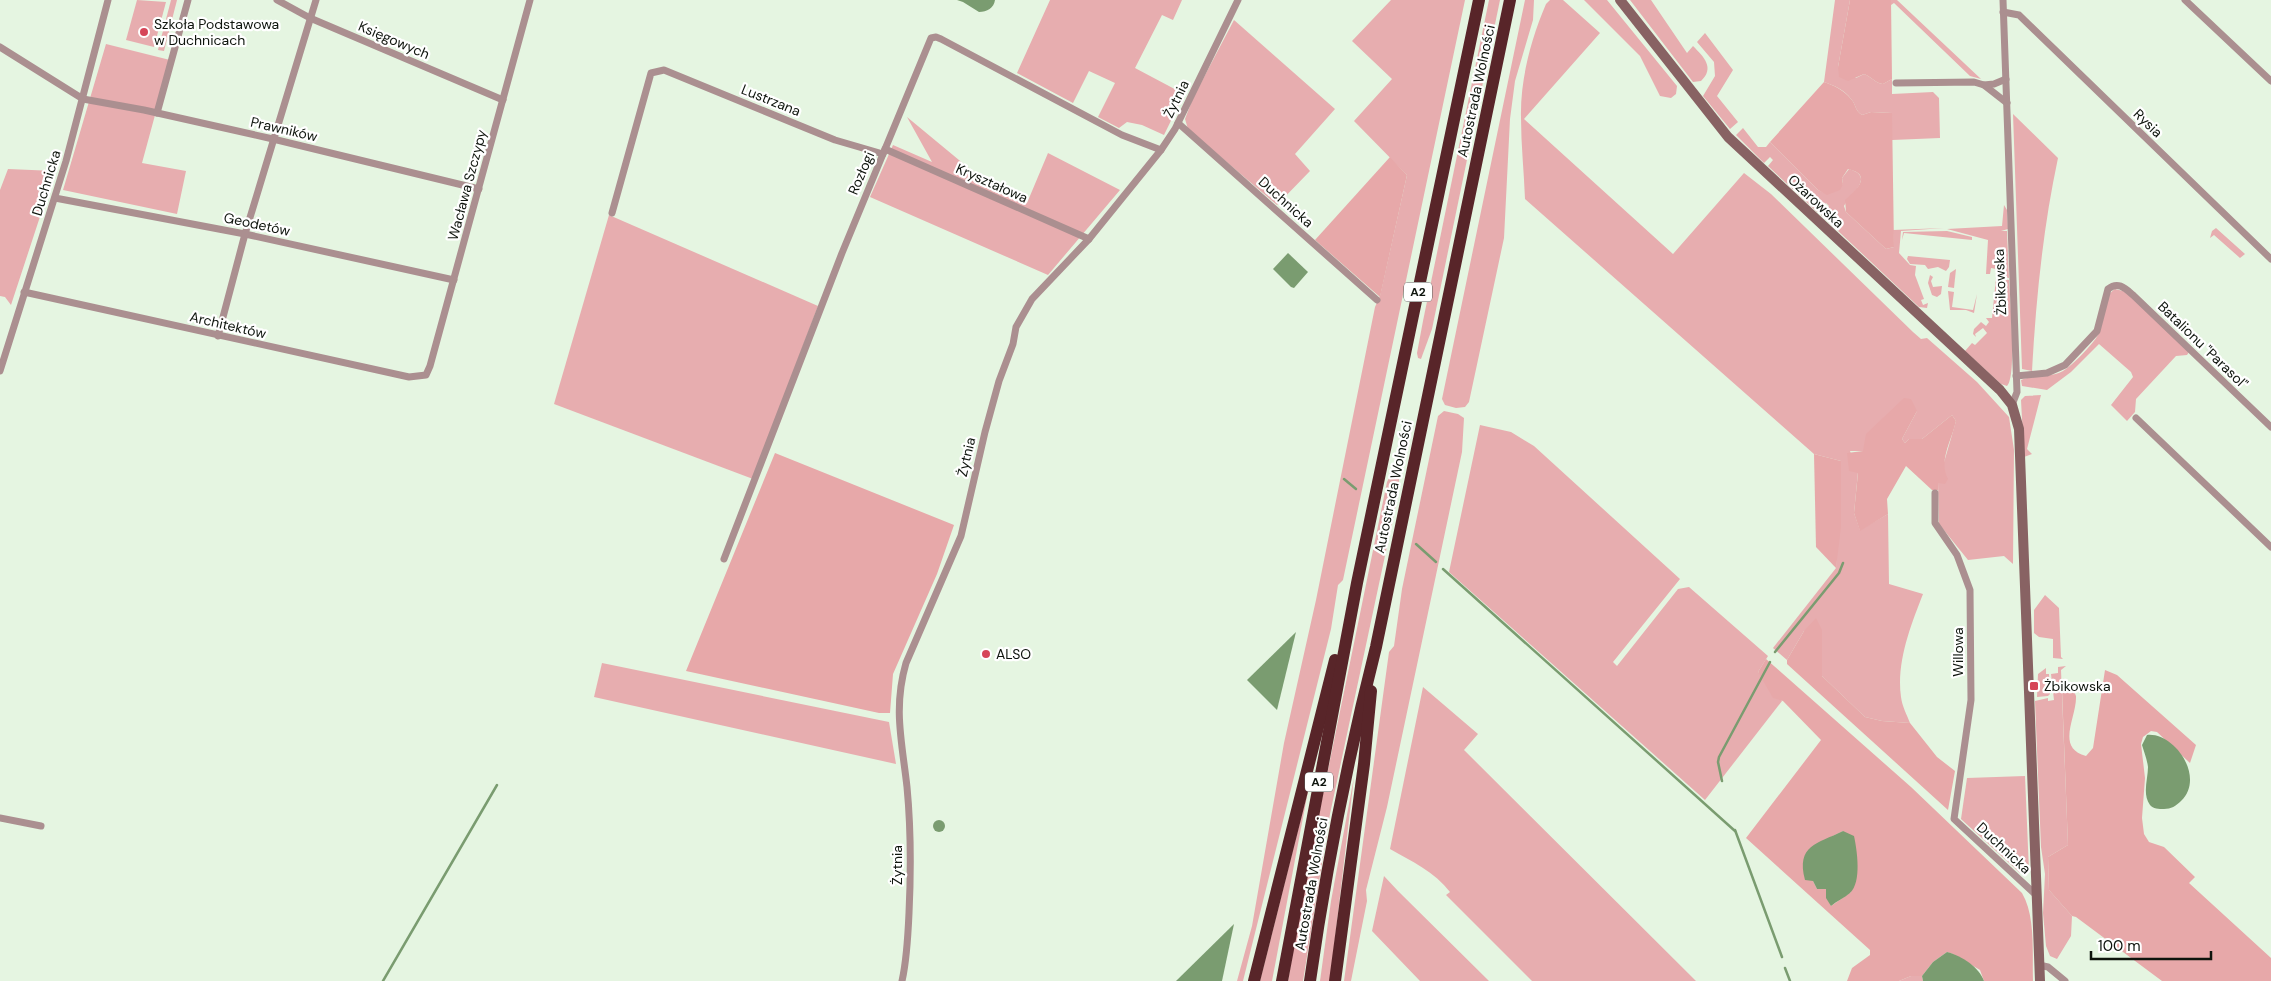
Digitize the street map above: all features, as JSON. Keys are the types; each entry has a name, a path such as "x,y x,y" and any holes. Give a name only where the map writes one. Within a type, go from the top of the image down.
{"highway":[{"name":"Autostrada Wolności","path":"1282,981 1357,583 1479,0"},
{"name":"Autostrada Wolności","path":"1310,981 1335,827 1353,739 1376,647 1510,0"},
{"path":"1254,981 1324,699 1357,583"},
{"path":"1335,981 1364,764 1376,647"}],"main road":[{"name":"Ożarowska","path":"1620,0 1728,137 2000,390 2012,405"},
{"name":"Żbikowska","path":"2012,405 2019,429 2040,981"}],"street":[{"name":"Duchnicka","path":"0,371 55,198 108,0"},
{"path":"157,113 188,0"},
{"name":"Księgowych","path":"277,0 310,18 503,100"},
{"path":"218,336 245,234 316,0"},
{"name":"Żytnia","path":"902,981 907,951 910,883 909,818 898,716 902,678 906,663 961,536 984,432 999,381 1013,344 1016,327 1032,299 1089,239 1161,150 1178,123 1238,0"},
{"name":"Żbikowska","path":"2003,0 2017,392 2012,405"},
{"path":"2185,0 2271,80"},
{"name":"Wacława Szczypy","path":"426,375 479,189 527,1"},
{"name":"Rysia","path":"2003,12 2019,15 2271,259"},
{"name":"Rozłogi","path":"724,559 842,254 931,38 936,37 1122,134 1161,150"},
{"path":"0,47 83,99"},
{"name":"Lustrzana","path":"612,213 651,73 664,70 835,140 884,151"},
{"path":"1896,83 1974,82 1984,85 1994,84 2006,79"},
{"path":"1984,85 2007,104"},
{"name":"Prawników","path":"83,99 157,113 273,139 479,189"},
{"name":"Duchnicka","path":"1178,123 1377,300"},
{"name":"Kryształowa","path":"884,151 1089,239"},
{"name":"Geodetów","path":"55,198 245,234 454,280"},
{"name":"Batalionu \"Parasol\"","path":"2016,376 2047,373 2065,365 2095,334 2108,289 2116,285 2123,287 2133,295 2271,427"},
{"name":"Architektów","path":"24,292 409,377 426,375"},
{"path":"2136,418 2271,547"},
{"name":"Willowa","path":"1935,493 1935,523 1957,555 1970,590 1971,700 1954,819"},
{"path":"0,818 41,826"},
{"name":"Duchnicka","path":"1954,819 2036,895"},
{"path":"2040,965 2048,967 2065,981"}],"shaded area":[{"path":"137,0 166,2 154,47 126,40"},
{"path":"171,0 177,0 164,51 158,50"},
{"path":"957,0 995,0 990,9 979,12"},
{"path":"1050,0 1182,0 1173,20 1162,15 1135,68 1184,94 1164,135 1142,125 1127,122 1119,128 1098,117 1115,83 1089,71 1073,103 1017,73"},
{"path":"1391,0 1465,0 1343,580 1338,585 1331,629 1243,981 1237,981 1252,926 1284,743 1316,600 1375,307 1380,296 1407,175 1354,121 1392,79 1352,41"},
{"path":"1489,0 1500,0 1432,329 1421,359 1418,358 1417,353 1423,321"},
{"path":"1525,0 1534,0 1533,20 1515,81 1510,119 1504,238 1469,402 1465,407 1456,408 1445,405 1442,399"},
{"path":"1550,0 1563,0 1600,33 1524,119 1673,254 1744,173 1771,194 1913,332 1921,339 1927,338 1977,382 2009,417 2014,450 2013,564 2004,556 1968,560 1939,524 1938,483 1956,421 1952,415 1922,439 1909,439 1905,443 1902,439 1917,411 1863,451 1850,451 1858,472 1854,513 1860,530 1888,514 1889,584 1923,594 1906,644 1901,671 1900,684 1903,707 1910,723 1882,721 1865,717 1822,676 1822,630 1804,631 1787,660 1773,648 1836,568 1841,461 1814,454 1525,199 1521,128 1522,89 1536,31 1546,4"},
{"path":"1584,0 1607,0 1677,86 1676,94 1671,98 1660,96 1640,56"},
{"path":"1630,0 1651,0 1687,53 1693,46 1701,54 1708,67 1701,81 1693,82"},
{"path":"1835,0 1850,0 1838,67 1856,78 1864,74 1883,84 1892,79 1892,94 1933,92 1939,98 1940,138 1892,140 1892,113 1871,112 1862,115 1846,93 1824,82"},
{"path":"1850,0 1891,0 1892,79 1883,84 1864,74 1848,81 1839,77 1838,67"},
{"path":"1891,0 1897,0 1981,79 1970,76 1894,3 1891,5"},
{"path":"1234,20 1335,109 1295,154 1310,171 1277,205 1188,129 1185,119 1193,98"},
{"path":"1705,33 1733,70 1717,96 1738,122 1730,129 1703,96 1715,76 1714,62 1697,42"},
{"path":"106,44 170,60 142,163 186,171 177,214 63,190"},
{"path":"1824,82 1835,86 1845,93 1862,115 1871,112 1892,113 1894,247 1886,249 1846,212 1845,200 1860,183 1860,175 1848,169 1842,178 1843,184 1840,190 1827,195 1818,190 1770,142"},
{"path":"2013,114 2058,158 2041,264 2032,371 2022,369"},
{"path":"907,117 994,189 1027,203 1048,153 1120,190 1048,275 870,197 893,145 932,162"},
{"path":"1743,128 1758,147 1766,147 1770,142 1818,190 1827,194 1843,184 1842,178 1849,169 1857,172 1861,181 1844,206 1846,212 1886,249 1894,247 1893,230 1944,228 1901,231 1899,253 1910,265 1916,266 1915,275 1924,299 1921,300 1923,305 1928,303 1927,308 1919,307 1821,215 1829,206 1826,203 1817,212 1768,166 1773,160 1770,157 1764,163 1736,135"},
{"path":"1390,157 1407,175 1380,297 1315,240"},
{"path":"8,169 55,171 11,305 5,297 0,296 0,190"},
{"path":"2004,205 2007,210 2008,229 2001,231 2007,231 2009,278 1996,276 1996,269 1991,268 1990,274 1986,274 1988,240 1947,229 2002,226"},
{"path":"609,215 818,306 753,479 554,404"},
{"path":"2216,228 2245,254 2240,258 2214,235 2210,238 2212,231"},
{"path":"1947,231 1972,237 1972,240 1904,233 1902,240 1903,232"},
{"path":"1288,253 1308,272 1294,288 1273,269"},
{"path":"1908,256 1950,260 1949,267 1946,271 1938,267 1928,269 1925,265 1910,264 1907,259"},
{"path":"1956,269 1954,288 1948,287 1950,273"},
{"path":"1930,275 1933,277 1931,281 1933,287 1942,286 1941,294 1937,297 1932,295 1928,283"},
{"path":"1996,278 2009,280 2012,368 2007,386 2001,384 1965,351 1972,343 1975,345 1987,333 1983,328 1975,334 1976,337 1973,334 1974,329 1981,322 1986,326 1989,322 1986,318 1992,318"},
{"path":"2115,289 2127,292 2189,352 2187,355 2176,356 2136,399 2135,412 2127,421 2111,405 2133,377 2131,372 2099,344 2071,372 2047,390 2022,386 2021,380 2053,375 2072,365 2098,335 2108,298"},
{"path":"1948,291 1954,292 1952,307 1973,310 1977,294 1974,313 1966,310 1950,310"},
{"path":"2041,395 2027,449 2032,454 2024,457 2021,400 2025,396"},
{"path":"1904,398 1911,399 1917,411 1902,439 1905,443 1909,439 1922,439 1952,415 1956,421 1944,465 1948,479 1945,484 1938,483 1938,490 1932,490 1906,466 1887,499 1888,514 1860,531 1854,513 1858,473 1849,471 1847,453 1863,451 1866,434"},
{"path":"1444,411 1458,414 1464,418 1462,452 1387,807 1366,890 1367,901 1351,981 1344,981 1389,652 1394,646 1402,589 1438,416"},
{"path":"1480,425 1511,432 1534,446 1680,579 1613,662 1617,666 1678,589 1689,587 1768,656 1758,672 1782,701 1705,800 1449,572"},
{"path":"775,453 954,525 937,574 893,674 890,713 879,713 686,671"},
{"path":"1814,454 1841,461 1841,527 1836,568 1816,547"},
{"path":"1397,467 1399,469 1399,490 1330,814 1303,981 1288,981 1303,892 1387,482 1394,468"},
{"path":"2045,595 2059,608 2061,657 2063,659 2053,658 2053,639 2039,637 2034,633 2034,610"},
{"path":"1816,618 1822,630 1822,676 1865,717 1882,721 1910,723 1937,757 1955,771 1948,810 1787,664 1787,660 1804,631"},
{"path":"1296,632 1277,710 1247,680"},
{"path":"1766,659 1911,787 2022,893 2031,924 2033,981 1984,981 1980,970 1947,952 1933,962 1922,976 1911,976 1899,981 1847,981 1852,968 1870,955 1870,950 1746,838 1821,740 1783,701 1773,698 1758,672","holes":["1843,831 1851,892 1831,906 1826,889 1817,889 1813,881 1831,837"]},
{"path":"602,663 889,722 896,764 594,697"},
{"path":"2066,666 2061,670 2068,845 2048,857 2049,890 2072,916 2071,936 2057,959 2050,956 2046,946 2043,913 2045,874 2041,847 2035,701 2048,698 2048,701 2054,700 2051,674 2058,673 2058,667"},
{"path":"2046,668 2046,674 2049,674 2050,694 2037,697 2038,674"},
{"path":"2105,670 2117,675 2196,745 2190,763 2157,732 2151,731 2143,737 2141,744 2145,778 2142,818 2144,834 2149,842 2164,847 2195,877 2189,883 2271,958 2271,981 2162,981 2076,917 2072,916 2049,890 2048,857 2068,845 2062,690 2073,689 2076,696 2069,739 2077,752 2086,756 2093,748"},
{"path":"1423,687 1478,734 1464,750 1696,981 1532,981 1446,895 1450,892 1444,885 1422,867 1390,849"},
{"path":"2147,735 2157,736 2176,748 2184,758 2188,769 2190,780 2188,791 2181,801 2171,808 2154,808 2150,805 2146,796 2148,767 2142,745"},
{"path":"2025,776 2029,871 2020,873 1961,819 1967,778"},
{"path":"1354,777 1330,981 1320,981 1331,901"},
{"path":"1309,786 1272,981 1260,981"},
{"path":"937,820 941,820 945,826 941,832 937,832 933,828 933,824"},
{"path":"1843,831 1854,836 1857,857 1856,881 1850,893 1831,906 1826,898 1826,889 1817,889 1813,881 1805,880 1803,859 1811,847"},
{"path":"1384,876 1489,981 1420,981 1372,931"},
{"path":"1234,924 1222,981 1176,981"},
{"path":"1947,952 1969,963 1978,971 1984,981 1923,981 1922,976 1933,962"},
{"path":"1911,976 1922,976 1923,981 1899,981"}],"waterway":[{"path":"1344,479 1356,489"},
{"path":"1416,544 1436,562"},
{"path":"1775,652 1839,573 1843,563"},
{"path":"1443,569 1735,831"},
{"path":"1722,781 1718,762 1719,757 1770,662"},
{"path":"383,981 497,785"},
{"path":"1735,830 1782,957"},
{"path":"1785,968 1790,981"}],"place":[{"name":"Szkoła Podstawowa w Duchnicach","path":"144,32"},
{"name":"ALSO","path":"986,654"},
{"name":"Żbikowska","path":"2034,686"}]}
